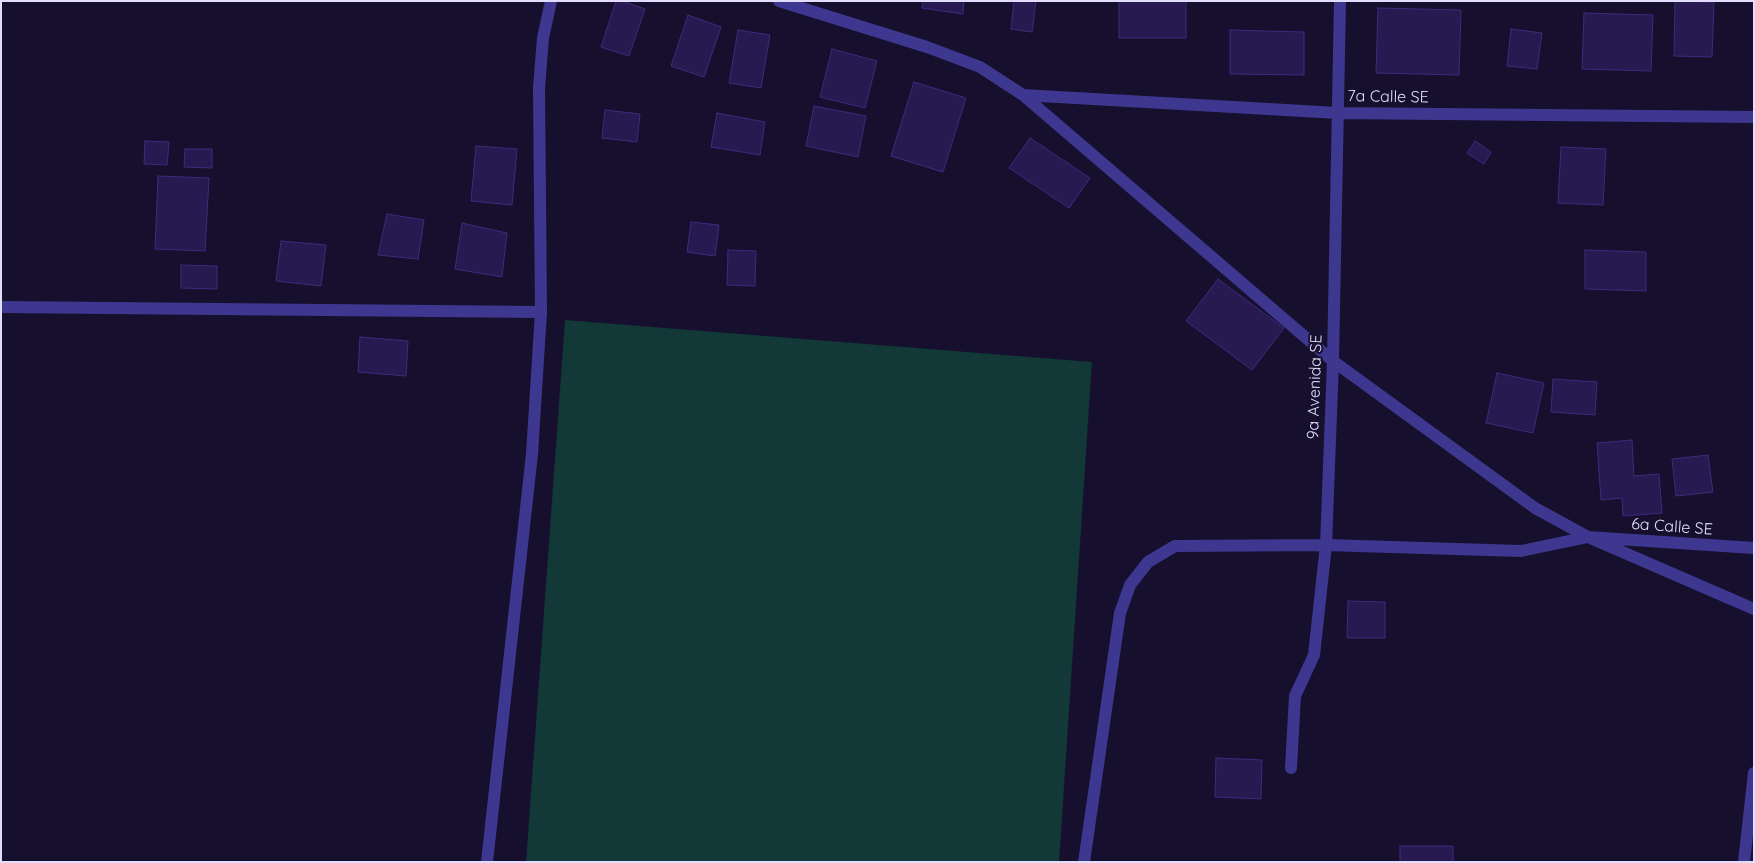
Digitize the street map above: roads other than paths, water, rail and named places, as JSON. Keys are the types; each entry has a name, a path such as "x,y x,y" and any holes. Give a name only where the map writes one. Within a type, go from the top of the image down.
{"street":[{"path":"487,862 532,454 541,312 539,88 543,38 551,1"},
{"path":"779,1 797,4 927,47 980,68 1023,95 1333,361 1535,508 1588,537 1754,609"},
{"name":"9a Avenida SE","path":"1290,768 1295,696 1314,655 1326,545 1333,361 1340,1"},
{"name":"7a Calle SE","path":"1023,95 1338,113 1754,117"},
{"path":"1,307 541,312"},
{"path":"1084,862 1120,613 1130,585 1148,562 1175,546 1326,545 1522,551 1588,537"},
{"name":"6a Calle SE","path":"1588,537 1754,548"},
{"path":"1744,862 1754,773"}]}
